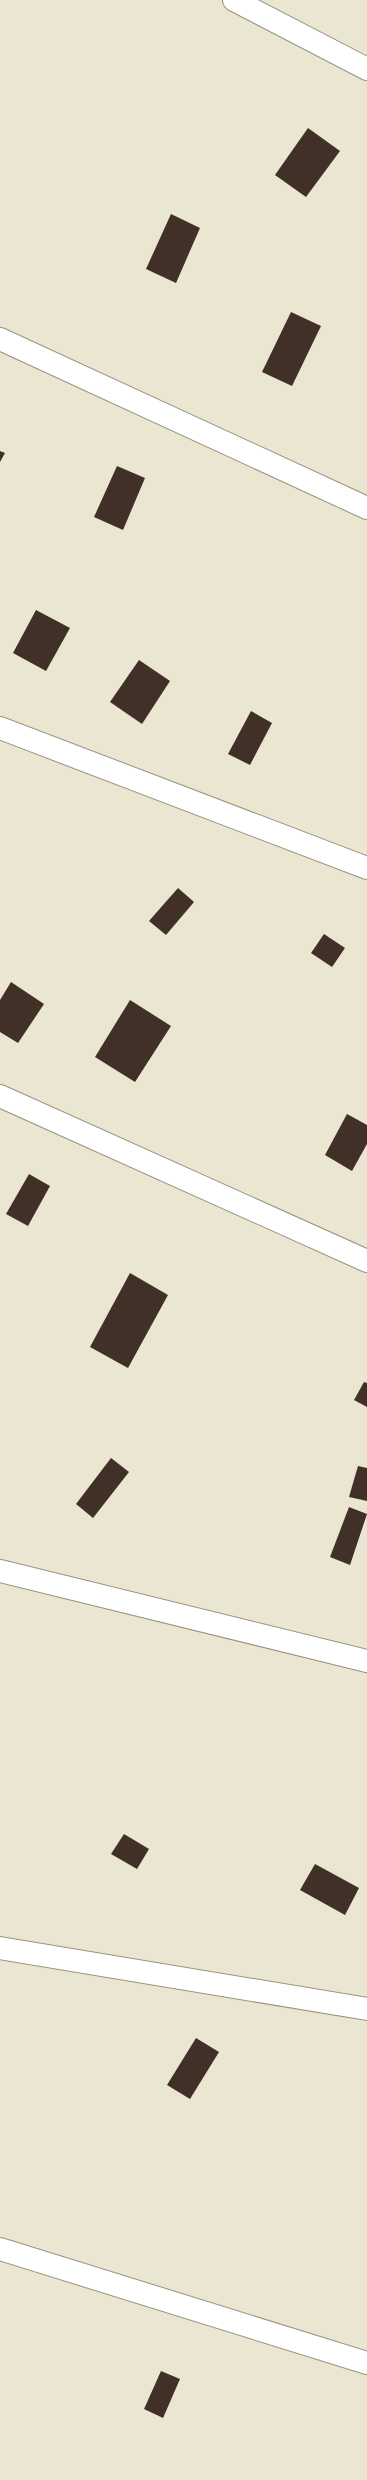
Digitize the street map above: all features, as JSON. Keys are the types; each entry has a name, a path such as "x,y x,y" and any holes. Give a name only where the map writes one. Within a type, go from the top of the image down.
{"street":[{"path":"234,0 367,69"},
{"path":"0,339 367,508"},
{"path":"0,728 367,868"},
{"path":"0,1096 367,1261"},
{"path":"0,1570 367,1661"},
{"path":"0,1948 367,2009"},
{"path":"0,2249 367,2363"}],"building":[{"path":"308,128 340,151 306,197 275,175"},
{"path":"171,214 200,228 176,283 146,269"},
{"path":"291,312 321,326 292,386 262,372"},
{"path":"0,451 5,453 0,462"},
{"path":"117,466 145,478 123,530 94,517"},
{"path":"36,610 70,628 46,671 13,653"},
{"path":"139,660 170,681 142,724 110,702"},
{"path":"251,711 272,723 250,765 228,754"},
{"path":"178,888 194,902 166,935 149,921"},
{"path":"324,934 345,948 332,967 311,953"},
{"path":"11,982 44,1004 18,1043 0,1032 0,1000"},
{"path":"130,1000 171,1026 135,1082 95,1057"},
{"path":"347,1114 367,1125 367,1144 352,1171 325,1155"},
{"path":"29,1174 50,1186 28,1226 6,1214"},
{"path":"130,1273 168,1295 128,1368 90,1347"},
{"path":"364,1382 367,1383 367,1407 354,1400"},
{"path":"111,1458 129,1472 93,1518 76,1504"},
{"path":"358,1466 367,1468 367,1501 349,1497"},
{"path":"349,1507 367,1514 350,1565 330,1557"},
{"path":"124,1834 149,1849 137,1869 111,1854"},
{"path":"315,1864 359,1888 345,1915 300,1890"},
{"path":"196,2038 219,2052 190,2099 167,2085"},
{"path":"161,2371 180,2379 163,2418 144,2409"}]}
